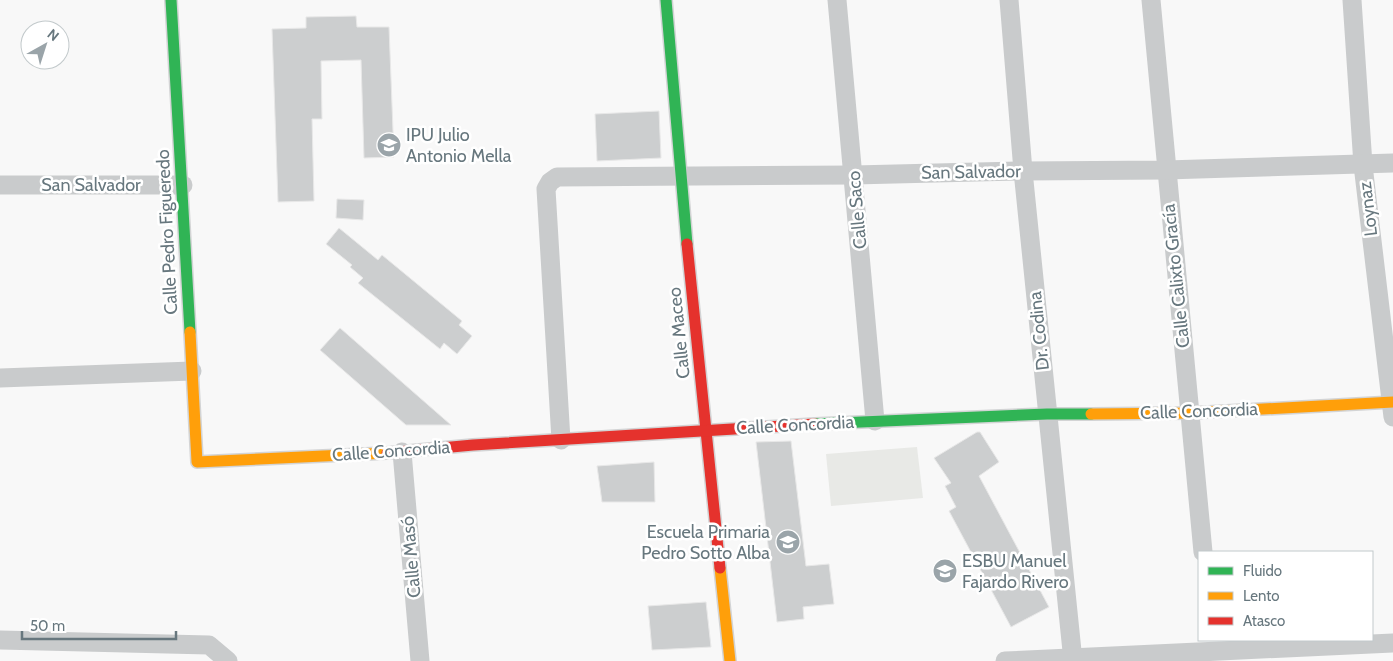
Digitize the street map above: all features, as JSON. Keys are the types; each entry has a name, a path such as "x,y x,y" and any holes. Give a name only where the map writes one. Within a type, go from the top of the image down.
{"street":[{"name":"Calle Pedro Figueredo","path":"171,0 183,185 197,462"},
{"name":"Calle Maceo","path":"666,0 680,176 730,661"},
{"name":"Calle Saco","path":"836,0 854,175 875,421"},
{"name":"Dr. Codina","path":"1009,0 1023,171 1073,659"},
{"name":"Calle Calixto Gracía","path":"1151,0 1203,551"},
{"name":"Loynaz","path":"1352,0 1363,165 1393,407"},
{"name":"San Salvador","path":"561,440 546,189 550,182 557,177 1166,170 1393,163"},
{"name":"San Salvador","path":"0,185 183,185"},
{"path":"0,378 192,371"},
{"name":"Calle Concordia","path":"197,462 402,452 473,445 875,421 1047,414 1190,413 1393,407"},
{"name":"Calle Masó","path":"402,452 420,661"},
{"path":"0,640 209,645 228,661"},
{"path":"1005,661 1393,643"}],"shaded area":[{"path":"917,447 923,498 831,506 826,454"}],"building":[{"path":"356,16 357,27 389,27 394,157 364,158 361,60 321,61 322,119 312,119 314,201 278,202 272,29 306,28 306,17"},
{"path":"659,111 661,158 597,161 595,114"},
{"path":"337,199 364,200 363,220 336,218"},
{"path":"339,228 378,260 382,255 462,321 459,325 472,336 457,354 444,343 440,349 358,283 363,278 350,267 352,265 326,244"},
{"path":"340,328 451,425 406,425 320,350"},
{"path":"980,432 999,462 979,476 1049,607 1011,627 949,511 956,507 945,486 951,483 934,458"},
{"path":"791,441 806,566 829,564 834,604 803,607 804,619 777,622 756,442"},
{"path":"654,462 655,502 602,502 597,466"},
{"path":"706,602 711,647 652,650 648,606"}],"traffic: fast":[{"path":"171,0 190,332"},
{"path":"666,0 687,244"},
{"path":"815,424 1047,414 1091,414"}],"traffic: slow":[{"path":"190,332 197,462 387,453"},
{"path":"1091,414 1190,413 1393,402"},
{"path":"720,568 730,661"}],"traffic: jam":[{"path":"687,244 720,568"},
{"path":"387,453 473,445 815,424"}],"place":[{"name":"IPU Julio Antonio Mella","path":"389,145"},
{"name":"Escuela Primaria Pedro Sotto Alba","path":"788,542"},
{"name":"ESBU Manuel Fajardo Rivero","path":"945,571"}]}
